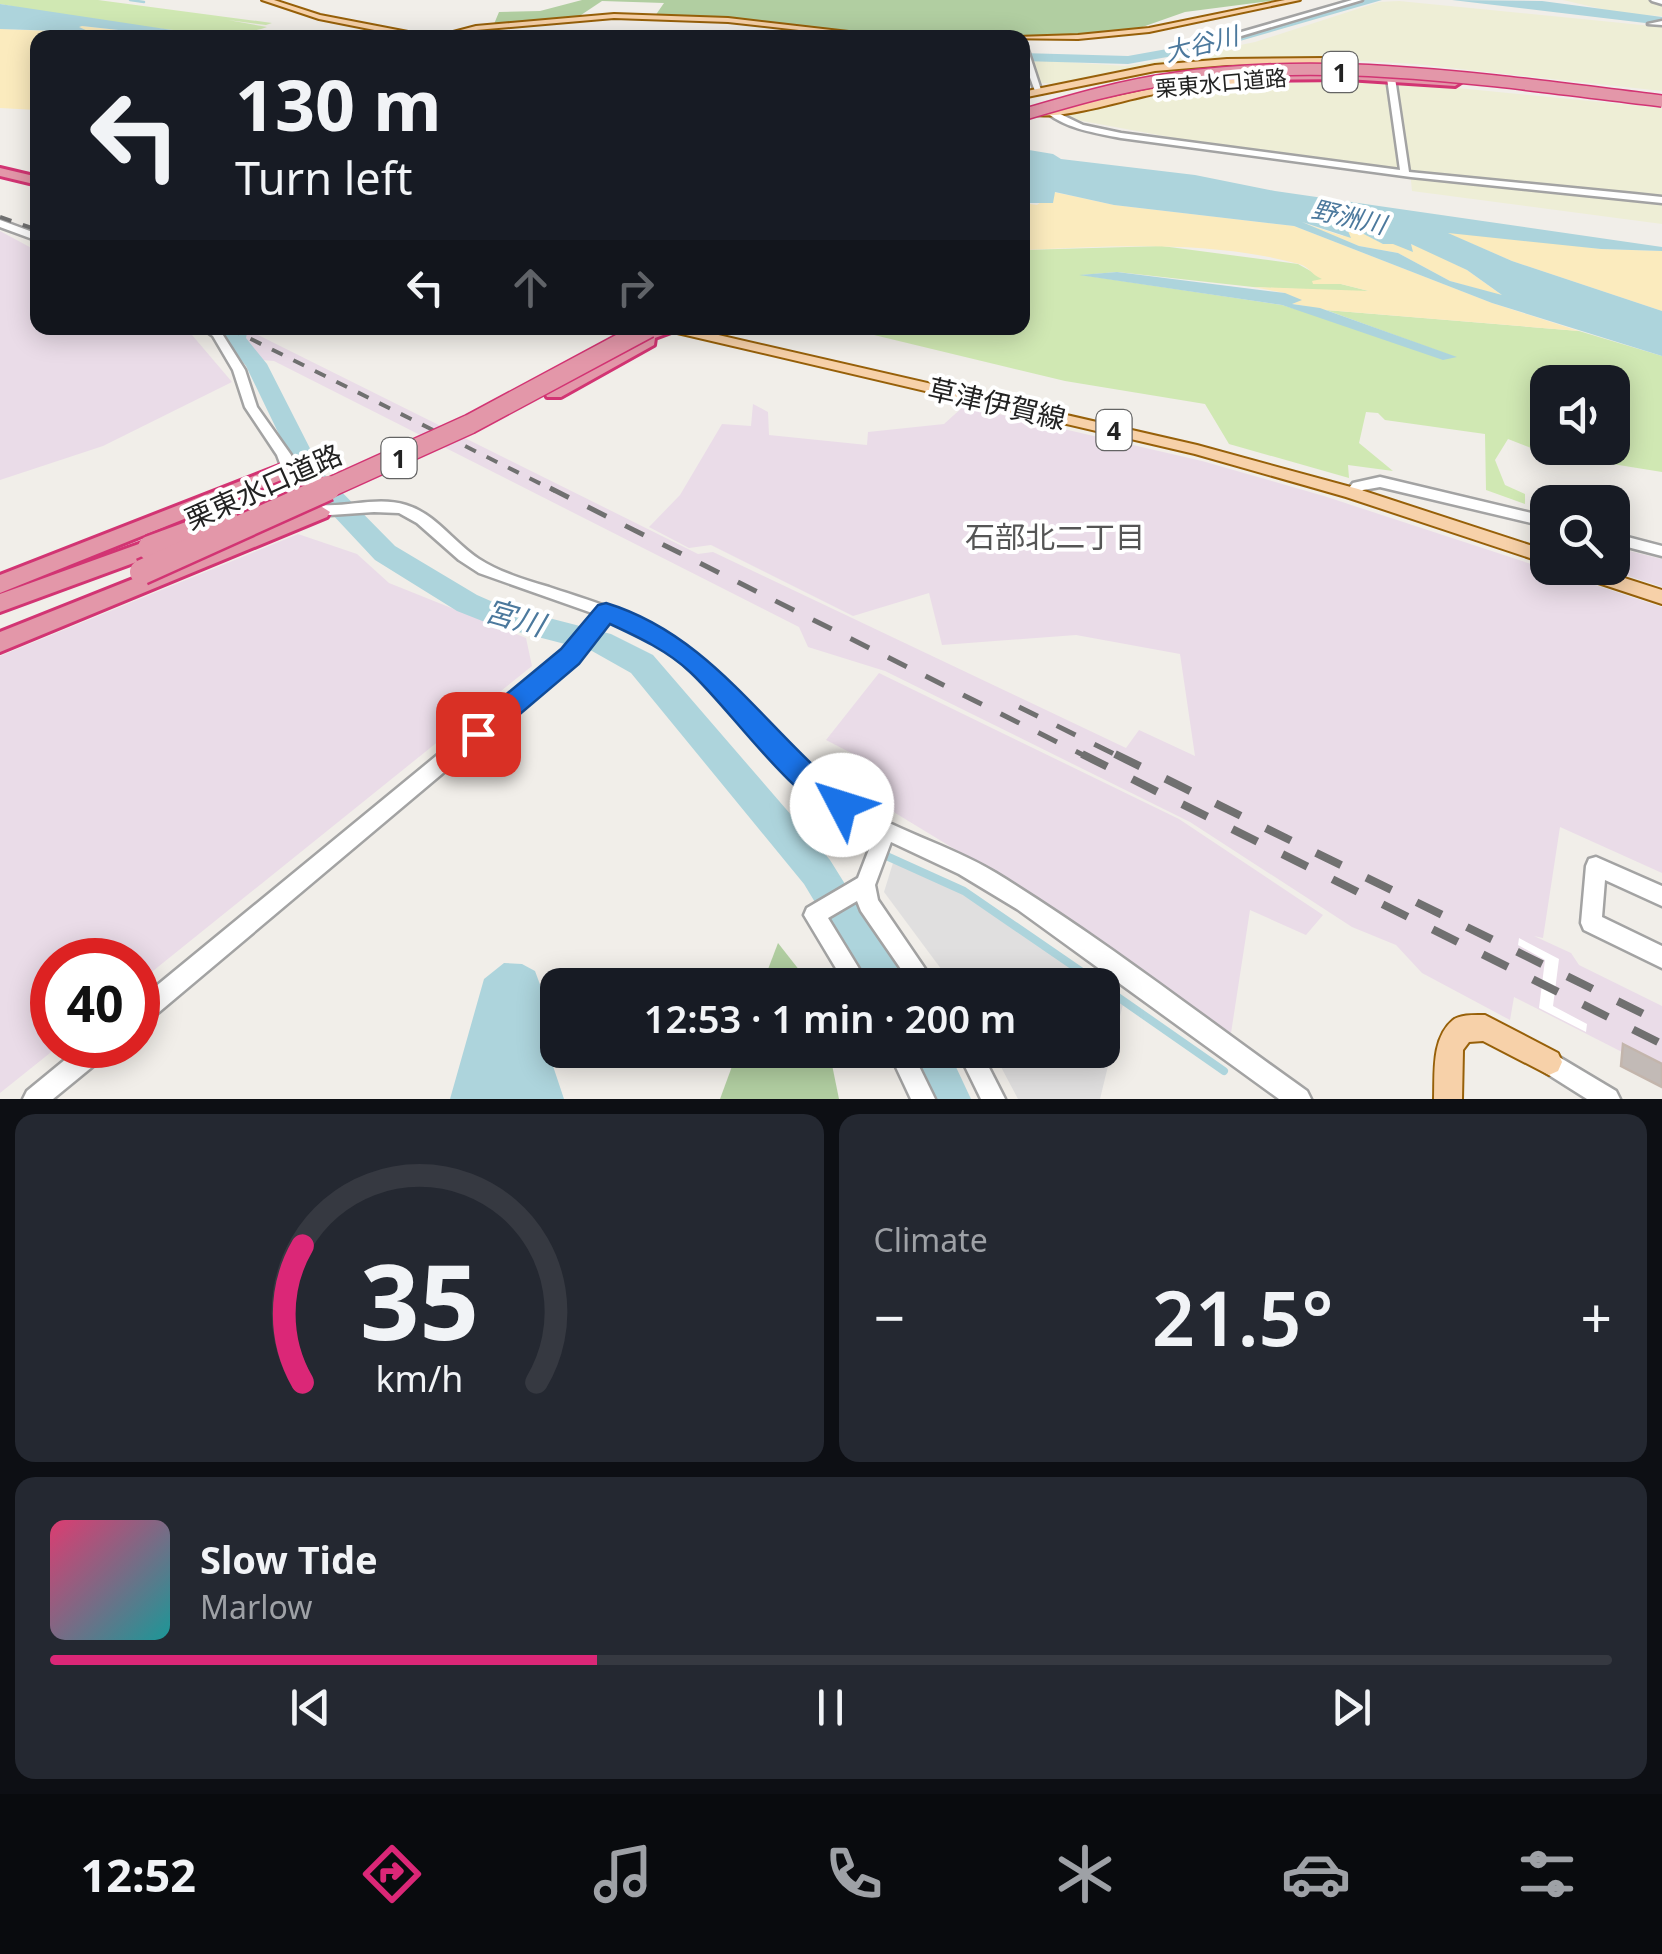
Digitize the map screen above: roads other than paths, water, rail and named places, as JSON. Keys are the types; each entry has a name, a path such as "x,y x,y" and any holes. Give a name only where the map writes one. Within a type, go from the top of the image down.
{"highway":[{"name":"1","path":"1325,61 1471,73 1662,104"},
{"name":"栗東水口道路","path":"1030,113 1136,84 1276,71 1408,75 1662,104"},
{"name":"栗東水口道路","path":"1030,114 1119,93 1230,77 1391,78 1662,104"},
{"path":"0,172 30,179"},
{"name":"栗東水口道路","path":"0,625 142,572 438,439 636,335"},
{"name":"1","path":"0,603 344,472 612,342 642,335"},
{"name":"1","path":"142,572 357,491 660,335"},
{"path":"0,584 287,462"},
{"path":"0,642 327,513"}],"main road":[{"path":"266,0 318,17 390,30"},
{"path":"1030,39 1150,30 1296,0"},
{"path":"468,30 614,16 728,20 821,30"},
{"path":"1030,94 1112,74 1184,65 1325,61"},
{"path":"1030,115 1184,87 1323,76"},
{"name":"草津伊賀線","path":"704,335 1197,450 1352,493 1530,552"},
{"path":"1626,585 1662,597"},
{"path":"1448,1099 1450,1046 1462,1029 1485,1028 1549,1062"}],"street":[{"path":"1228,37 1359,0"},
{"path":"1654,0 1662,2"},
{"path":"1651,24 1662,23"},
{"path":"1030,68 1038,92"},
{"path":"1391,78 1405,173"},
{"path":"1051,113 1096,129 1405,173 1560,186 1662,200"},
{"path":"0,223 30,235"},
{"path":"218,335 239,370 251,407 287,462 302,506 327,513 379,508 412,512 454,550 482,568 657,636 698,663 808,779 842,805 886,831 982,876 1299,1099"},
{"path":"1352,493 1358,486 1380,482 1530,518"},
{"path":"1630,543 1662,551"},
{"path":"160,997 570,656 603,617"},
{"path":"847,968 814,914 858,890 886,831"},
{"path":"1662,896 1596,866 1590,923 1662,957"},
{"path":"858,890 913,968"},
{"path":"1549,1062 1608,1099"},
{"path":"35,1099 73,1068"},
{"path":"907,1068 922,1099"},
{"path":"977,1068 993,1099"}],"water":[{"path":"0,4 172,30 82,26 79,27 86,30 0,29"},
{"name":"野洲川","path":"1030,150 1061,159 1195,175 1275,191 1662,247 1662,251 1601,249 1448,233 1512,261 1662,311 1662,356 1492,303 1294,226 1114,205 1055,192 1053,203 1030,203","holes":["1302,222 1351,238 1348,231 1359,234 1358,231 1383,244 1413,252 1411,244 1467,270 1502,295 1450,281 1398,253 1359,246"]},
{"path":"1117,272 1285,293 1302,300 1292,304 1320,308 1457,357 1443,360 1282,305 1079,275"},
{"path":"504,963 522,964 535,971 540,984 540,1068 554,1068 564,1099 450,1099 484,979"}],"waterway":[{"path":"130,0 144,2"},
{"name":"大谷川","path":"1030,57 1128,60 1207,46 1376,0"},
{"name":"大谷川","path":"1458,0 1542,5 1662,21"},
{"name":"宮川","path":"236,335 235,339 256,364 311,476 385,553 467,603 495,615 600,642 642,664 817,872 877,968"},
{"path":"769,816 872,849"},
{"path":"882,854 964,891 1076,968"},
{"path":"1120,999 1224,1071"},
{"name":"宮川","path":"934,1068 949,1099"}],"railway":[{"path":"0,217 30,227"},
{"path":"243,335 555,491"},
{"path":"550,488 1087,757"},
{"path":"1019,707 1120,757"},
{"path":"1082,754 1662,1044"},
{"path":"1115,754 1662,1023"}],"district":[{"name":"石部北二丁目","path":"1055,536"}]}
